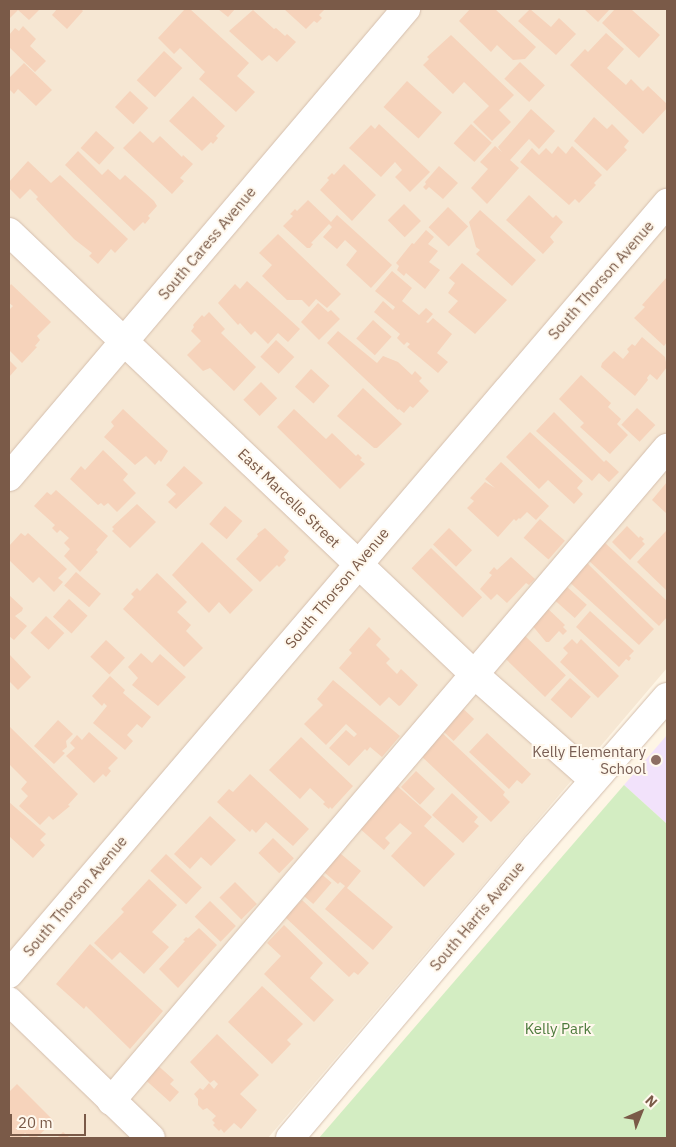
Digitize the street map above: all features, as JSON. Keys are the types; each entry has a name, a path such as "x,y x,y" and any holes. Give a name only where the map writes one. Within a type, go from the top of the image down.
{"street":[{"name":"South Caress Avenue","path":"9,477 406,9"},
{"name":"South Thorson Avenue","path":"9,974 667,203"},
{"name":"East Marcelle Street","path":"9,232 474,674 594,780"},
{"path":"111,1101 667,448"},
{"name":"South Harris Avenue","path":"290,1138 594,780 667,697"},
{"path":"9,1001 151,1138"}],"shaded area":[{"path":"9,9 667,9 667,668 268,1138 9,1138"},
{"name":"Kelly Elementary School","path":"667,735 667,824 624,785"}],"green space":[{"name":"Kelly Park","path":"624,785 667,824 667,1138 319,1138"}],"building":[{"path":"9,9 39,10 29,20 18,10 9,19"},
{"path":"57,9 81,9 83,11 67,29 52,15"},
{"path":"185,9 190,9 249,63 237,76 255,92 236,112 199,79 205,72 180,48 174,54 158,38"},
{"path":"218,9 235,9 228,17"},
{"path":"284,9 325,9 319,15 322,18 317,23 314,21 306,29"},
{"path":"470,9 495,9 536,47 525,59 513,60 497,45 491,52 459,21"},
{"path":"530,9 551,27 559,18 576,34 556,55 518,21"},
{"path":"584,9 610,9 598,22"},
{"path":"615,9 633,9 660,35 639,58 602,23"},
{"path":"253,10 274,29 276,28 285,36 287,34 296,42 277,62 269,55 262,61 229,31"},
{"path":"23,26 36,39 30,46 46,61 35,72 9,47 9,35 15,28 19,31"},
{"path":"606,33 624,49 607,68 626,85 631,79 643,91 648,86 667,104 667,108 643,134 570,65 585,49 588,52"},
{"path":"451,35 514,95 499,110 511,122 492,141 473,122 489,106 464,82 453,94 423,65 429,59 427,57"},
{"path":"164,51 182,68 155,97 137,80"},
{"path":"520,62 545,85 529,102 504,79"},
{"path":"24,63 52,90 36,106 18,89 14,94 9,89 9,78"},
{"path":"407,81 442,112 419,138 384,107"},
{"path":"130,91 148,108 133,124 115,107"},
{"path":"193,96 225,126 216,136 218,138 213,144 211,142 202,151 169,121"},
{"path":"531,109 555,131 539,149 529,139 510,160 519,168 487,204 471,188 488,169 480,162 495,146 502,152 498,147"},
{"path":"594,117 607,129 612,124 629,141 624,147 627,150 607,171 574,141"},
{"path":"379,124 430,172 410,192 395,177 402,170 395,162 381,177 349,148 371,125 375,129"},
{"path":"471,124 492,143 474,162 454,143"},
{"path":"96,131 115,148 99,165 81,148"},
{"path":"140,131 153,143 160,136 182,157 183,155 193,164 180,178 184,181 172,194 123,148"},
{"path":"558,146 566,154 572,146 602,175 594,183 596,185 579,203 575,199 569,205 520,162 532,148 539,155 546,148 552,154"},
{"path":"78,151 102,175 108,169 120,180 125,175 154,201 157,206 148,216 150,218 145,224 143,222 134,231 65,165"},
{"path":"28,161 51,183 60,175 128,239 115,253 111,249 98,264 89,256 92,253 74,239 36,199 38,197 30,189 20,199 9,188 9,182"},
{"path":"344,164 376,195 352,221 320,190 329,180 327,178 332,173 334,175"},
{"path":"439,166 458,183 443,199 429,187 426,190 423,187"},
{"path":"529,195 553,218 556,215 563,222 550,237 554,242 543,254 506,220"},
{"path":"308,200 331,222 337,215 392,265 371,288 346,265 357,251 345,240 337,249 323,237 332,227 329,224 311,243 313,244 310,248 307,248 283,226 293,216 290,214 295,209 297,211"},
{"path":"404,204 421,221 405,237 388,220"},
{"path":"448,207 468,226 449,247 429,227"},
{"path":"480,210 536,260 512,286 476,254 480,250 476,247 469,222"},
{"path":"426,230 434,237 428,244 438,251 429,262 440,270 425,289 406,273 404,276 397,270 399,266 396,263 412,243 414,244"},
{"path":"278,234 341,294 327,308 316,299 309,307 302,300 287,300 262,276 272,265 259,253"},
{"path":"462,263 507,300 475,334 448,312 458,301 448,293 455,283 449,278"},
{"path":"392,271 412,288 402,301 419,315 426,308 433,314 426,322 428,323 433,318 452,334 437,353 448,362 438,373 407,347 410,344 407,342 404,345 397,338 400,334 374,312 383,301 393,310 395,307 375,291"},
{"path":"667,277 667,342 664,346 634,318 645,307 642,305"},
{"path":"247,281 300,329 288,342 278,333 268,344 255,331 251,335 240,323 238,325 218,303 235,284 240,289"},
{"path":"11,284 51,322 37,336 40,340 35,346 37,347 22,363 9,350 9,310 13,306 9,303 9,287"},
{"path":"318,303 328,312 331,310 340,319 319,340 301,322"},
{"path":"209,312 225,329 221,333 256,367 234,391 210,368 203,371 187,355 201,341 191,331 194,327 193,325 202,315 204,317"},
{"path":"373,320 392,337 375,355 356,339"},
{"path":"338,331 377,363 383,356 398,362 412,375 415,371 422,378 419,381 429,391 413,408 410,406 404,413 398,410 327,343"},
{"path":"642,337 665,357 667,367 657,380 650,374 647,378 648,380 635,396 601,367 602,363 614,351 623,359 629,352 627,349 632,344 635,346"},
{"path":"276,340 294,357 279,374 260,357"},
{"path":"9,360 17,368 9,377"},
{"path":"311,369 330,386 314,404 295,387"},
{"path":"581,375 611,403 608,407 621,419 617,424 628,435 610,454 580,427 584,423 559,399"},
{"path":"261,382 277,398 260,416 243,400"},
{"path":"363,388 402,424 377,448 374,448 337,416"},
{"path":"637,408 655,425 640,442 621,425"},
{"path":"123,409 168,451 161,462 159,460 155,465 146,456 135,465 104,437 114,426 111,422"},
{"path":"294,409 326,439 332,433 356,456 358,454 362,458 360,460 365,464 340,489 277,427"},
{"path":"554,412 604,462 606,460 619,472 609,482 599,473 592,481 536,431"},
{"path":"530,432 583,481 577,488 583,494 574,504 548,480 539,489 506,457"},
{"path":"103,450 128,474 123,480 136,493 117,512 108,503 104,506 101,503 98,505 70,479 81,466 85,470"},
{"path":"501,462 549,506 536,520 527,512 520,519 516,521 514,519 498,537 467,508 474,501 470,498 485,482 495,488 485,479"},
{"path":"184,466 203,483 176,509 168,502 176,494 166,485"},
{"path":"667,482 667,514 652,500"},
{"path":"56,490 108,536 96,550 98,552 80,572 64,556 70,549 64,543 69,538 60,530 57,533 52,528 55,525 34,506 47,492 51,495"},
{"path":"137,504 156,522 130,548 112,531 114,529 112,527"},
{"path":"225,506 242,521 227,539 209,524"},
{"path":"540,519 565,541 549,560 524,538"},
{"path":"627,526 639,538 640,536 644,539 642,541 645,544 630,560 612,542"},
{"path":"265,528 289,551 284,557 286,560 279,567 277,565 260,582 236,559 258,536 257,534"},
{"path":"449,528 472,550 456,567 433,545"},
{"path":"667,532 667,591 637,562"},
{"path":"21,533 25,536 28,533 67,569 58,578 63,582 54,592 39,577 33,583 9,560 9,546"},
{"path":"602,540 667,601 667,617 659,626 586,558"},
{"path":"202,542 253,590 230,614 219,602 209,613 172,575"},
{"path":"431,548 482,597 463,617 412,568"},
{"path":"511,557 535,579 529,585 526,583 507,603 497,594 491,600 480,589 492,575 489,573 494,567 497,570"},
{"path":"584,560 654,629 639,645 566,579"},
{"path":"76,572 101,594 89,607 64,586"},
{"path":"157,573 187,602 177,612 191,625 186,631 203,648 184,667 123,609 134,597 131,594 137,588 140,591"},
{"path":"566,586 587,605 575,618 554,599"},
{"path":"9,595 23,608 15,616 27,626 14,640 9,636"},
{"path":"69,599 88,616 72,634 53,617"},
{"path":"546,607 565,625 563,627 567,631 563,635 559,631 549,642 546,642 531,624"},
{"path":"590,611 634,651 629,656 631,658 629,661 626,659 619,667 576,627"},
{"path":"46,616 64,633 49,650 30,633"},
{"path":"369,627 381,639 376,645 390,659 386,663 397,674 401,669 418,685 399,706 389,697 380,706 339,668 352,653 349,650"},
{"path":"522,633 566,675 545,697 501,655"},
{"path":"572,639 577,644 581,639 619,676 598,698 560,662 568,653 563,648"},
{"path":"106,640 125,658 109,675 90,657"},
{"path":"141,653 152,663 160,654 186,677 158,706 132,685 138,678 128,667"},
{"path":"9,654 31,677 18,690 9,681"},
{"path":"110,676 125,690 123,693 151,717 142,728 137,724 127,735 133,741 125,750 93,723 107,706 104,703 102,706 92,696"},
{"path":"570,678 591,697 571,718 551,700"},
{"path":"333,680 400,736 382,757 370,747 367,751 365,749 349,766 329,748 346,730 354,737 357,734 346,724 326,745 304,724 323,705 317,699"},
{"path":"458,704 474,719 454,741 438,726"},
{"path":"58,720 73,734 66,741 67,747 62,751 65,753 54,764 34,746"},
{"path":"9,726 78,794 68,805 70,806 53,820 49,816 40,825 19,806 28,796 21,789 27,782 9,764"},
{"path":"439,730 505,792 503,795 510,802 491,822 418,753"},
{"path":"89,732 118,758 108,768 111,771 106,777 103,774 94,783 66,756 75,748 70,743 77,735 82,740"},
{"path":"487,733 531,774 522,784 517,780 509,789 469,752"},
{"path":"301,737 353,786 332,809 323,804 325,802 310,788 300,799 269,770"},
{"path":"416,771 435,789 420,805 401,787"},
{"path":"250,774 309,829 293,846 266,822 256,833 252,829 250,832 217,802 229,789 233,792"},
{"path":"394,783 432,817 424,826 455,854 424,887 391,856 412,833 400,823 385,838 390,843 384,850 358,827"},
{"path":"452,793 478,817 474,822 479,826 463,843 432,815"},
{"path":"9,802 46,834 40,840 45,845 33,858 9,836"},
{"path":"210,816 236,840 211,866 201,857 190,869 174,854"},
{"path":"273,838 294,858 279,873 258,853"},
{"path":"334,848 361,871 347,888 393,927 373,950 325,909 345,886 340,882 338,884 318,867"},
{"path":"166,854 202,887 186,904 150,871"},
{"path":"318,871 332,883 313,904 300,892"},
{"path":"149,879 177,905 152,932 169,947 144,974 120,952 112,960 94,943 124,912 121,909"},
{"path":"235,882 257,904 241,919 219,898"},
{"path":"302,900 369,963 358,975 354,972 349,977 285,917"},
{"path":"210,901 236,926 221,942 195,917"},
{"path":"284,925 323,963 310,978 334,1000 314,1022 264,974 281,956 267,943"},
{"path":"199,928 217,945 178,988 159,969 185,941 183,940"},
{"path":"90,944 163,1011 130,1049 86,1006 84,1009 56,984"},
{"path":"262,986 303,1024 287,1040 291,1044 272,1064 228,1022"},
{"path":"217,1034 259,1075 240,1094 257,1110 241,1129 234,1123 224,1133 213,1125 215,1123 212,1120 216,1116 207,1108 203,1110 198,1105 198,1099 194,1094 200,1088 203,1090 209,1083 214,1089 218,1084 214,1080 210,1083 190,1062"},
{"path":"153,1061 174,1080 170,1084 179,1092 170,1102 140,1075"},
{"path":"17,1084 54,1121 36,1138 31,1138 25,1133 20,1138 9,1138 9,1092"},
{"path":"63,1132 70,1138 57,1138"}],"place":[{"name":"Kelly Elementary School","path":"656,760"}]}
